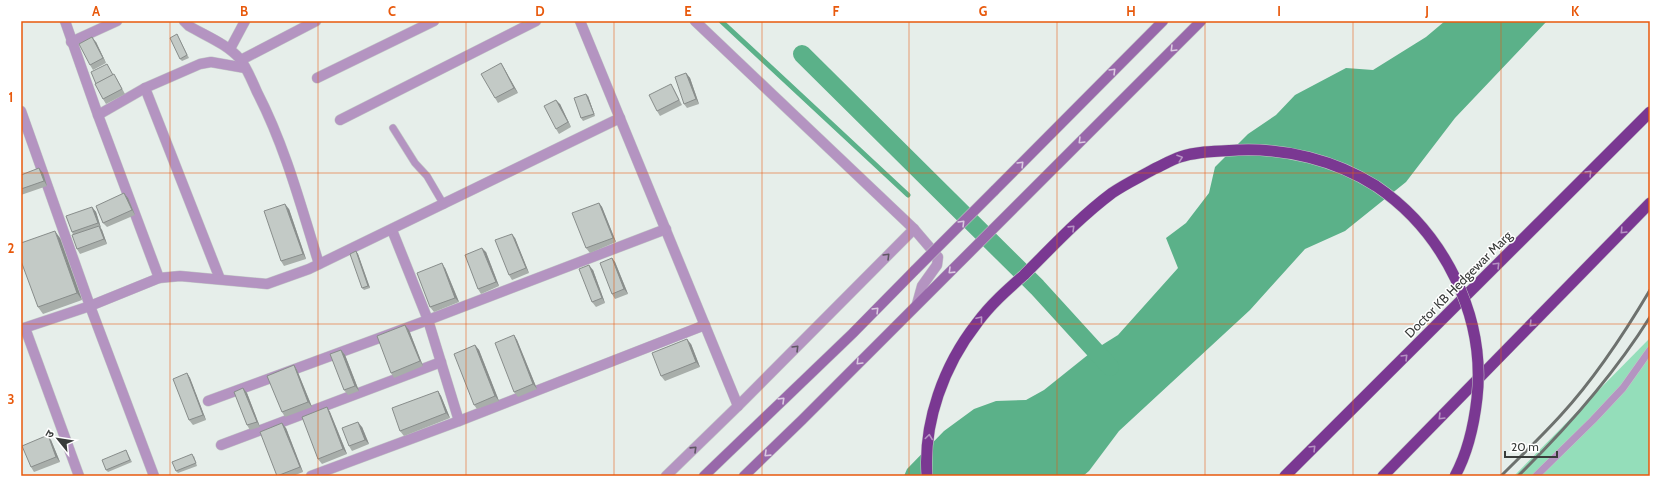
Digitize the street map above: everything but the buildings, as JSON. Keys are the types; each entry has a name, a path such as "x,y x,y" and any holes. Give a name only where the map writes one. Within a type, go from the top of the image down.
{"highway":[{"name":"Doctor KB Hedgewar Marg","path":"1285,476 1650,112"},
{"path":"926,476 927,449 931,424 937,399 949,368 961,345 993,304 1092,210 1114,192 1137,178 1181,156 1206,152 1252,150 1295,155 1327,162 1375,186 1394,200 1440,250 1462,292 1471,323 1478,358 1478,388 1470,438 1455,476"},
{"path":"1384,476 1650,203"}],"main road":[{"path":"704,476 852,334 1163,21"},
{"path":"744,476 1201,21"}],"street":[{"path":"65,21 71,42 159,278"},
{"path":"71,42 117,21"},
{"path":"230,50 245,21"},
{"path":"98,115 145,88 200,64 210,62 243,64 316,21"},
{"path":"317,78 434,21"},
{"path":"340,120 536,21"},
{"path":"580,21 738,406"},
{"path":"695,21 914,229 938,257 939,261 922,286 917,304"},
{"path":"188,23 230,50 243,64 266,110 282,147 319,264"},
{"path":"145,88 220,279"},
{"path":"21,111 90,306 154,476"},
{"path":"80,476 23,329 90,306 159,278 180,276 267,284 309,269 392,230 620,118"},
{"path":"208,401 428,320 666,229"},
{"path":"666,476 738,406 914,229"},
{"path":"392,230 428,320 459,421"},
{"path":"310,476 459,421 705,325"},
{"path":"221,445 441,362"}],"lane":[{"path":"394,128 415,163 426,176 444,205"},
{"path":"1536,476 1623,388 1650,350"}],"shaded area":[{"path":"1445,21 1547,21 1455,118 1406,182 1345,231 1305,249 1250,310 1119,431 1089,471 1083,476 904,476 907,469 944,431 974,409 996,401 1026,400 1044,390 1094,350 1118,335 1178,268 1166,238 1186,223 1209,193 1215,167 1248,134 1276,115 1295,95 1346,68 1373,70 1426,37"},
{"path":"1650,338 1650,476 1514,476"}],"waterway":[{"path":"721,21 908,195"},
{"path":"802,54 1037,287 1110,367"}],"railway":[{"path":"1501,476 1574,401 1630,323 1650,290"},
{"path":"1518,476 1555,439 1589,400 1621,360 1650,317"}]}
